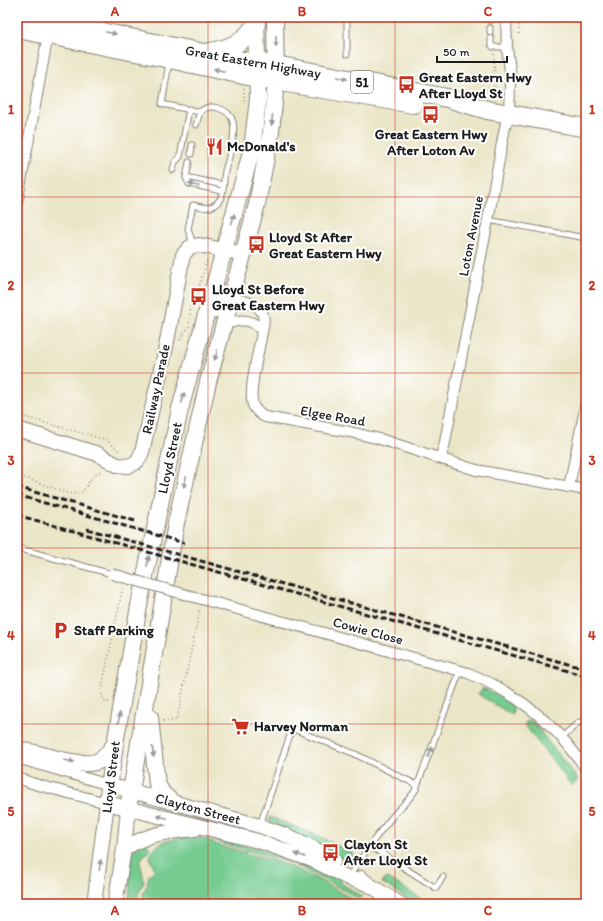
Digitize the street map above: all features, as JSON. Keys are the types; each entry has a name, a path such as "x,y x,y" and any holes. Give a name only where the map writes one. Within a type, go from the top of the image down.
{"highway":[{"path":"203,53 225,50 234,45 248,35 256,21"},
{"name":"Great Eastern Highway","path":"37,24 73,23 203,53 257,71"},
{"name":"Great Eastern Highway","path":"37,24 93,44 170,59 492,105 509,114 586,128"}],"main road":[{"name":"Lloyd Street","path":"115,904 124,849 128,809 176,523 208,382 257,204 271,132 276,73 275,17"},
{"name":"Lloyd Street","path":"94,904 115,744 140,600 157,518 180,409 252,149 258,99 256,21"},
{"path":"194,246 205,245 244,254"},
{"name":"Railway Parade","path":"17,429 98,454 108,467 128,466 138,460 142,452 165,352 183,256 190,247 194,246"},
{"path":"153,657 150,712 155,777 160,790 171,801"},
{"path":"17,750 84,764 97,762 104,758 115,744"},
{"name":"Clayton Street","path":"109,785 260,826 283,834 306,844 351,874 375,893 400,904"},
{"name":"Clayton Street","path":"107,803 258,841 351,874"},
{"path":"124,849 138,840 164,832 205,828"}],"street":[{"name":"Loton Avenue","path":"440,458 444,447 488,220 504,127 509,114 510,71 507,47 506,17"},
{"path":"17,203 37,24"},
{"path":"201,331 212,316 221,298 232,298"},
{"name":"Elgee Road","path":"232,298 247,302 261,311 264,323 251,398 253,407 265,417 350,432 380,439 476,470 586,490"},
{"path":"224,325 240,320 253,322 262,332"},
{"path":"569,487 586,404"},
{"name":"Cowie Close","path":"112,574 199,602 460,671 487,680 540,715 562,738 586,769"},
{"name":"Clayton Street","path":"17,758 109,785"},
{"name":"Clayton Street","path":"17,778 107,803"}],"lane":[{"path":"347,17 348,54"},
{"path":"491,38 491,44 493,47 507,47"},
{"path":"170,59 162,104 200,112"},
{"path":"194,246 188,230 194,205 206,208 213,206 220,200 225,171 231,155 234,127 233,121 226,112 218,108 209,107 200,112 196,125"},
{"path":"173,170 175,162 180,157 189,109"},
{"path":"191,154 192,145"},
{"path":"189,162 186,180 189,184 222,191"},
{"path":"186,177 223,185"},
{"path":"488,220 586,238"},
{"path":"17,548 112,574"},
{"path":"351,874 370,846 393,816 412,796 416,789 460,671"},
{"path":"562,738 578,723 586,719"},
{"path":"260,826 291,732 296,730 355,754 414,784 416,789"},
{"path":"370,846 436,888 443,877"}],"path":[{"path":"519,17 520,35"},
{"path":"492,105 494,51"},
{"path":"17,415 107,440 118,450 108,467 95,473 89,480 85,490 80,494 67,493 17,475"},
{"path":"112,701 106,702 101,692 123,586"},
{"path":"162,721 173,721 177,719 199,602"}],"green space":[{"path":"482,689 485,689 511,702 513,710 512,715 478,694"},
{"path":"527,721 532,721 577,778 577,781 572,786 524,724"},
{"path":"270,817 319,836 354,854 353,857 350,860 339,859 269,821"},
{"path":"211,837 288,857 341,879 341,883 362,896 359,899 292,863 221,843"},
{"path":"185,838 205,838 215,844 288,865 319,880 361,904 143,904 143,894 149,875 155,870 150,858 155,848 163,842"},
{"path":"145,842 149,846 149,851 143,856 140,862 144,881 138,894 138,904 129,904 131,856 135,848"},
{"path":"388,878 429,904 416,904 381,882"}],"railway":[{"path":"17,487 135,521"},
{"path":"17,495 184,543"},
{"path":"17,515 586,676"},
{"path":"87,529 586,669"}],"place":[{"name":"Great Eastern Hwy After Lloyd St","path":"406,85"},
{"name":"Great Eastern Hwy After Loton Av","path":"431,114"},
{"name":"McDonald's","path":"214,146"},
{"name":"Lloyd St After Great Eastern Hwy","path":"256,245"},
{"name":"Lloyd St Before Great Eastern Hwy","path":"199,297"},
{"name":"Staff Parking","path":"61,630"},
{"name":"Harvey Norman","path":"241,726"},
{"name":"Clayton St After Lloyd St","path":"331,852"}]}
